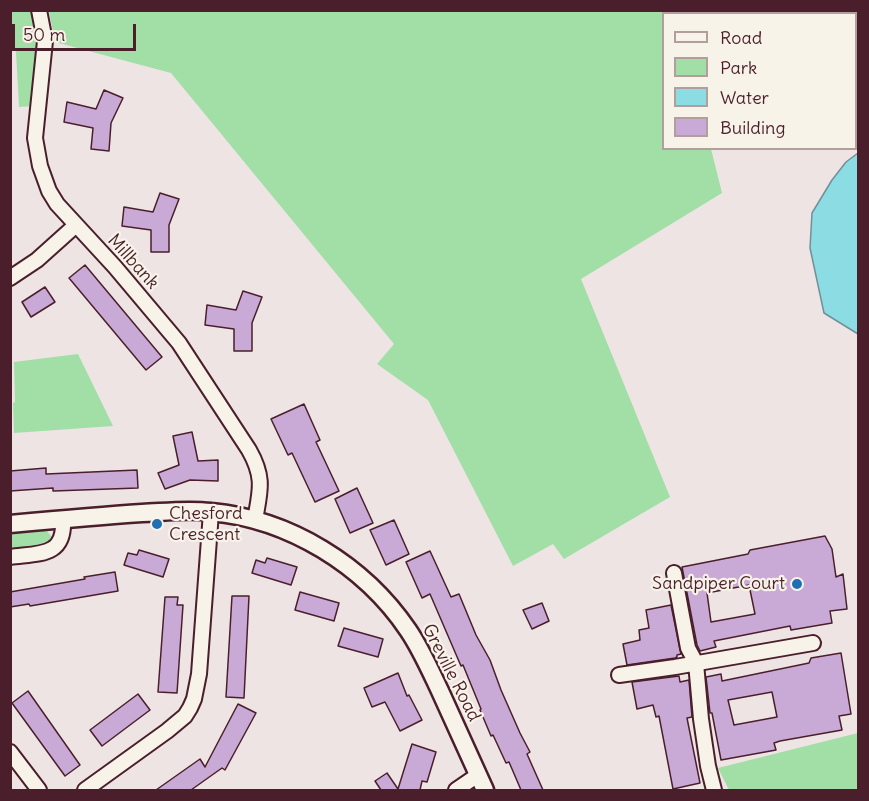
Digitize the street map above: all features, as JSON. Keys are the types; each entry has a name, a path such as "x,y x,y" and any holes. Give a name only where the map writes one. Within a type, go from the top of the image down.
{"street":[{"name":"Millbank","path":"39,10 45,41 35,138 40,166 49,191 57,204 115,267 178,343 249,450 255,460 261,481 255,520"},
{"path":"10,278 37,260 76,225"},
{"name":"Greville Road","path":"10,524 181,510 233,514 284,531 332,555 352,569 385,601 408,631 422,654 482,783"},
{"path":"85,790 167,731 185,716 190,708 199,674 211,512"},
{"path":"10,557 55,548 62,536 63,520"},
{"path":"674,573 688,648 696,663 701,719 714,790"},
{"path":"620,675 813,643"},
{"path":"10,752 39,790"},
{"path":"456,790 482,783"}],"green space":[{"path":"10,11 32,11 35,22 38,58 33,106 19,107 16,52 11,31"},
{"path":"49,11 663,12 662,150 711,150 722,193 581,279 670,497 564,559 553,544 513,566 428,400 377,364 394,344 171,73 55,42"},
{"path":"78,354 113,426 14,433 14,362"},
{"path":"46,530 51,536 49,541 11,549 11,533"},
{"path":"858,733 858,790 729,790 718,768"}],"water":[{"path":"858,153 858,334 824,313 810,248 812,213 832,180 846,162"}],"building":[{"path":"104,90 123,98 111,123 109,151 91,149 93,128 64,122 67,102 96,109"},
{"path":"160,193 179,199 169,225 169,252 151,252 151,230 122,226 124,207 153,212"},
{"path":"85,265 162,357 146,370 69,278"},
{"path":"45,287 55,302 31,317 22,302"},
{"path":"243,291 262,297 252,323 252,351 234,351 234,329 205,325 207,305 236,310"},
{"path":"304,404 320,440 316,442 339,491 315,502 292,453 288,455 271,419"},
{"path":"192,432 198,461 218,460 218,481 190,480 165,489 158,473 179,465 173,436"},
{"path":"46,468 46,474 137,470 138,488 53,491 53,488 10,491 10,471"},
{"path":"357,488 373,523 350,533 335,499"},
{"path":"394,520 409,554 386,565 370,530"},
{"path":"825,536 832,549 836,577 843,574 847,609 830,611 832,623 791,630 790,626 714,641 716,647 700,651 682,567 748,554 750,550","holes":["749,585 755,614 711,622 707,593"]},
{"path":"139,550 169,559 163,577 124,565 128,553 137,555"},
{"path":"430,551 451,597 459,594 530,752 527,754 543,790 521,790 509,762 506,763 493,735 491,736 463,665 461,666 430,594 422,598 406,562"},
{"path":"267,558 297,567 291,585 252,573 256,560 265,563"},
{"path":"115,572 118,591 30,606 29,604 10,607 10,592"},
{"path":"300,592 339,603 334,621 295,610"},
{"path":"232,596 249,596 244,698 226,697"},
{"path":"165,597 178,597 177,605 183,605 177,693 158,692"},
{"path":"542,603 549,621 532,629 523,610"},
{"path":"671,605 681,654 675,658 627,665 623,644 640,640 639,630 649,628 646,610"},
{"path":"344,628 383,639 378,657 338,646"},
{"path":"841,653 851,714 839,716 842,730 780,741 774,743 776,750 721,760 712,713 710,713 706,677 721,674 722,681 809,663 811,658","holes":["772,692 777,717 734,725 728,700"]},
{"path":"398,673 407,696 409,695 422,720 400,731 385,702 372,707 364,688"},
{"path":"679,676 680,682 689,680 692,717 687,718 700,783 673,789 659,716 656,717 653,705 637,709 632,682"},
{"path":"28,691 80,765 65,776 12,703"},
{"path":"138,694 150,710 102,746 90,730"},
{"path":"238,704 256,713 225,770 222,768 191,790 156,790 200,759 205,767"},
{"path":"412,744 436,752 427,782 422,781 420,790 381,790 375,781 387,773 398,789"}],"place":[{"name":"Chesford Crescent","path":"157,524"},
{"name":"Sandpiper Court","path":"797,584"}]}
